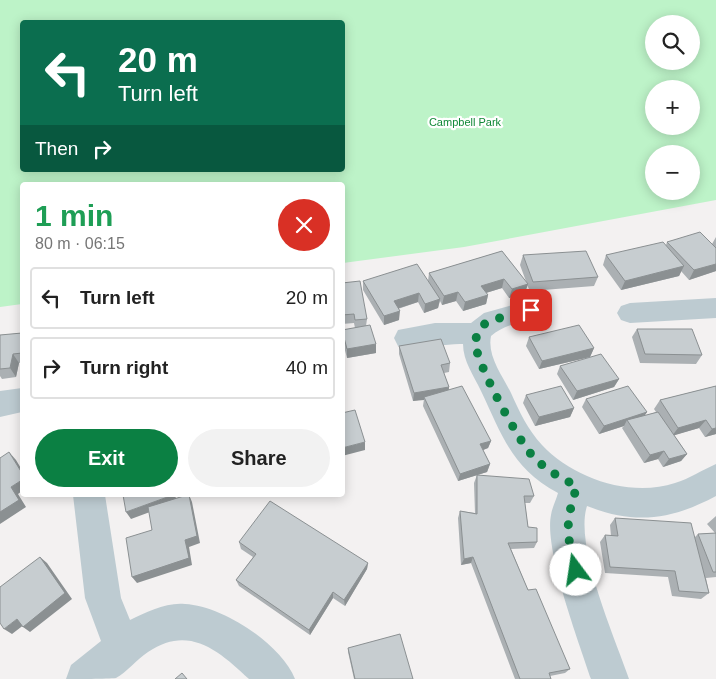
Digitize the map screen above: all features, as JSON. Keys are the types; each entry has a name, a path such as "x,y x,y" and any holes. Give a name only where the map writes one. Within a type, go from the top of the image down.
{"street":[{"path":"630,313 716,308"},
{"path":"531,310 491,322 481,328 475,341 480,360 516,433 530,454 550,472 577,486 625,502 648,504 674,499 716,479"},
{"path":"408,338 456,331 478,335"},
{"path":"0,404 20,400"},
{"path":"577,486 567,516 568,541 583,600 610,679"},
{"path":"89,497 103,598 123,648"},
{"path":"85,679 146,631 170,622 194,622 222,632 246,649 276,679"}],"green space":[{"name":"Campbell Park","path":"0,0 716,0 716,200 464,247 345,263 345,182 20,182 20,304 0,307"}],"building":[{"path":"700,232 716,248 716,264 694,270 667,242"},
{"path":"663,242 684,266 625,281 606,255"},
{"path":"502,251 528,284 512,289 504,279 481,286 488,295 465,302 458,292 444,296 429,273"},
{"path":"586,251 598,277 533,282 523,255"},
{"path":"417,264 440,299 425,304 419,293 394,301 400,311 384,316 363,281"},
{"path":"360,281 367,319 355,320 354,314 345,315 345,283"},
{"path":"370,325 376,344 347,349 345,329"},
{"path":"579,325 594,348 542,361 529,337"},
{"path":"637,329 692,329 702,355 645,354"},
{"path":"20,333 20,353 13,354 10,368 0,369 0,335"},
{"path":"441,339 450,363 441,365 449,387 414,393 399,346"},
{"path":"601,354 619,379 577,391 560,366"},
{"path":"462,386 491,441 480,444 490,464 460,474 424,397"},
{"path":"561,386 574,408 539,417 526,395"},
{"path":"628,386 647,412 604,426 586,399"},
{"path":"716,386 716,428 712,429 706,420 678,428 660,400"},
{"path":"355,410 365,442 345,447 345,412"},
{"path":"658,412 687,454 669,459 664,451 650,455 627,420"},
{"path":"9,452 20,470 20,481 11,487 19,500 0,512 0,458"},
{"path":"477,475 529,479 534,496 524,496 528,527 537,528 537,542 508,543 528,590 536,589 570,669 549,673 551,679 520,679 473,557 464,559 460,511 477,514"},
{"path":"123,497 167,497 126,512"},
{"path":"180,497 189,497 197,536 185,540 189,558 132,577 126,538 152,530 148,507"},
{"path":"270,501 368,563 344,600 333,592 309,630 236,580 256,554 239,542"},
{"path":"615,518 691,523 709,593 679,591 675,571 610,567 605,535 618,536"},
{"path":"716,533 716,572 713,572 698,534"},
{"path":"40,557 65,593 23,627 17,619 4,629 0,623 0,587"},
{"path":"400,634 413,679 355,679 348,648"},
{"path":"182,673 187,679 175,679"}],"route":[{"path":"531,310 491,322 481,328 475,341 480,360 516,433 530,454 550,472 577,486 567,516 568,541 576,570"}]}
